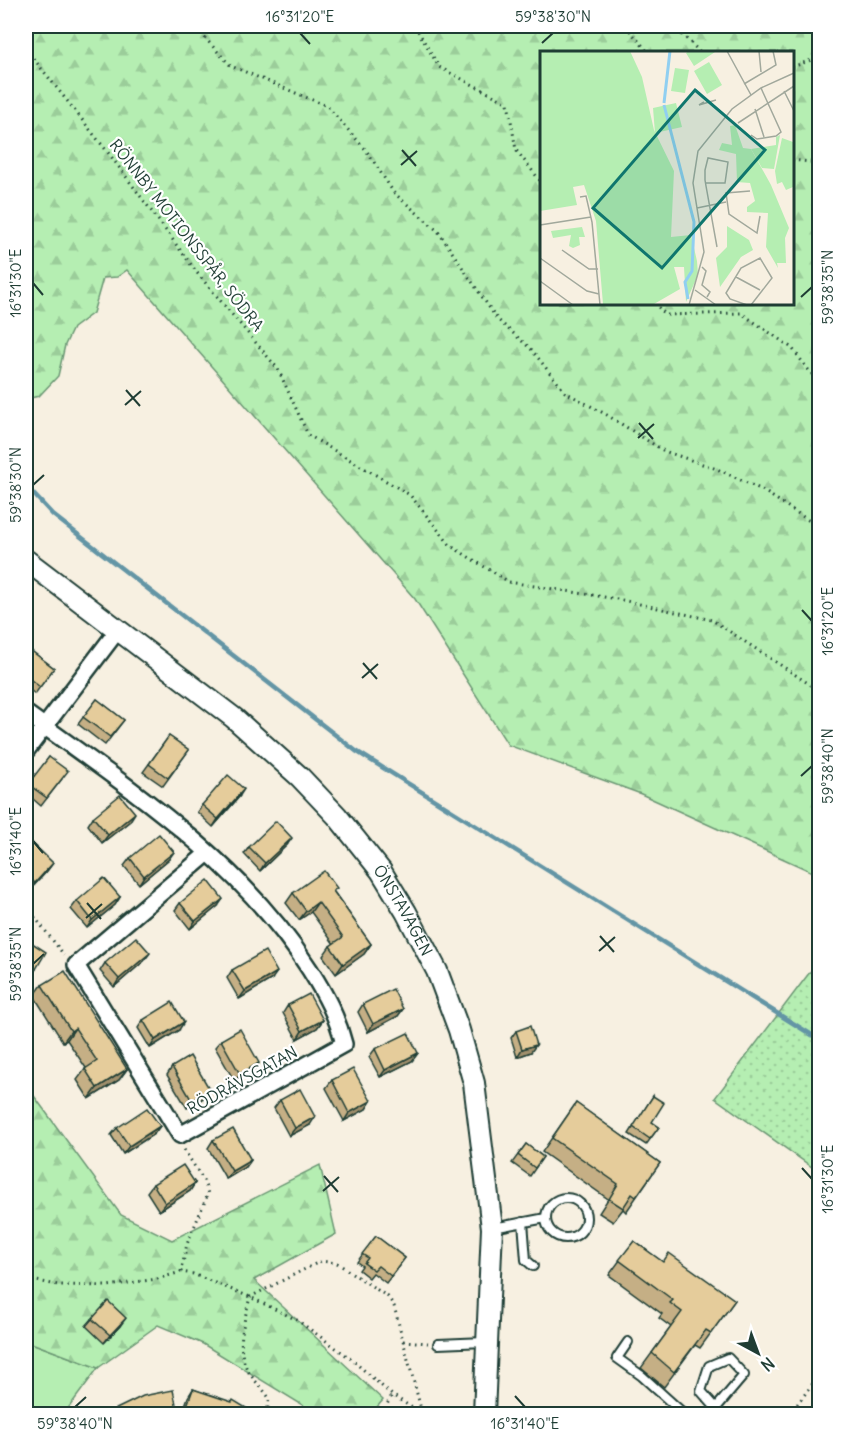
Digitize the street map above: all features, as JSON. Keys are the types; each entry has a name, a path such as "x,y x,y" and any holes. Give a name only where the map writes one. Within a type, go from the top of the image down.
{"street":[{"name":"ÖNSTAVÄGEN","path":"26,560 234,718 300,777 337,816 381,871 406,912 437,971 459,1030 474,1083 492,1228 484,1414"},
{"path":"26,750 117,631"},
{"name":"RÖDRÄVSGATAN","path":"26,713 158,811 231,872 293,944 325,995 339,1023 344,1044 180,1135 76,965"},
{"path":"76,965 208,853"}],"lane":[{"path":"562,1198 577,1201 586,1214 583,1229 570,1238 555,1235 549,1229 546,1218 549,1207 562,1198"},
{"path":"492,1228 546,1218"},
{"path":"523,1222 526,1260 533,1266"},
{"path":"438,1344 486,1342"},
{"path":"628,1342 617,1358 642,1376 684,1414"},
{"path":"728,1358 744,1375 713,1411 701,1391 709,1366 728,1358"}],"path":[{"path":"205,26 204,37 231,66 327,106 366,150 394,193 438,231 497,319 531,349 565,392 664,451 717,469 753,486 819,525"},
{"path":"415,26 439,67 508,103 516,150 540,180"},
{"path":"626,26 647,51"},
{"path":"674,26 699,51"},
{"name":"RÖNNBY MOTIONSSPÅR, SÖDRA","path":"26,50 110,155 198,274 278,369 308,435 410,495 451,546 509,582 617,599 712,620 819,691"},
{"path":"794,66 819,57"},
{"path":"794,160 819,163"},
{"path":"655,304 666,315 741,313 792,348 819,385"},
{"path":"26,909 30,911 63,955 76,965"},
{"path":"180,1135 181,1145 204,1181 208,1194 187,1244 181,1272"},
{"path":"249,1298 321,1261 337,1263 388,1297 394,1306 422,1414"},
{"path":"26,1279 58,1285 108,1286 149,1280 181,1272 193,1274 297,1320 350,1358 392,1395 422,1414"},
{"path":"249,1298 241,1335 241,1354 249,1373 269,1398 267,1414"},
{"path":"403,1341 438,1344"},
{"path":"790,1414 819,1374"},
{"path":"382,1414 392,1395"}],"green space":[{"path":"26,26 819,26 819,875 641,794 508,745 415,599 127,270 117,277 103,278 93,313 73,328 65,345 58,376 39,396 26,399"},
{"path":"819,960 819,1172 715,1098"},
{"path":"26,1085 121,1215 172,1240 320,1165 336,1234 254,1280 383,1400 371,1414 317,1414 203,1344 158,1325 98,1368 26,1341"},
{"path":"26,1341 98,1368 64,1414 26,1414"}],"building":[{"path":"26,647 54,668 40,687 26,676"},
{"path":"97,699 124,720 110,737 83,717"},
{"path":"169,736 189,750 168,778 149,764"},
{"path":"49,757 68,771 47,798 28,784"},
{"path":"228,775 244,789 218,819 202,805"},
{"path":"120,795 135,813 108,835 93,817"},
{"path":"276,821 292,838 265,863 249,847"},
{"path":"159,834 174,852 144,876 130,858"},
{"path":"26,837 53,863 35,883 26,875"},
{"path":"324,871 337,888 333,891 371,944 343,964 330,946 343,937 318,902 306,911 293,893"},
{"path":"104,878 120,897 92,920 77,901"},
{"path":"208,880 223,899 195,921 180,903"},
{"path":"136,937 150,953 119,979 105,963"},
{"path":"26,939 46,952 36,969 26,963"},
{"path":"265,951 277,972 245,991 232,970"},
{"path":"65,971 127,1069 97,1088 85,1069 97,1061 75,1028 71,1031 42,985"},
{"path":"393,989 403,1009 373,1024 363,1004"},
{"path":"309,994 323,1020 302,1031 288,1005"},
{"path":"172,1002 184,1022 155,1040 143,1020"},
{"path":"530,1026 536,1045 522,1049 516,1031"},
{"path":"240,1029 259,1063 240,1074 221,1040"},
{"path":"408,1033 418,1053 385,1070 375,1049"},
{"path":"190,1056 210,1090 192,1101 172,1067"},
{"path":"353,1069 371,1101 349,1113 332,1080"},
{"path":"300,1089 315,1117 295,1128 280,1100"},
{"path":"653,1096 664,1103 652,1122 659,1127 650,1139 633,1127"},
{"path":"576,1103 660,1163 636,1197 632,1194 623,1208 609,1199 618,1184 552,1138"},
{"path":"147,1108 160,1126 129,1146 117,1128"},
{"path":"233,1129 251,1160 232,1171 213,1140"},
{"path":"526,1144 543,1157 535,1168 518,1155"},
{"path":"183,1165 195,1183 165,1203 153,1184"},
{"path":"376,1236 405,1258 391,1276 378,1266 374,1270 364,1263 368,1258 362,1254"},
{"path":"634,1241 663,1262 669,1253 735,1300 711,1333 706,1330 674,1372 652,1353 682,1312 670,1303 673,1300 619,1260"},
{"path":"108,1301 126,1318 110,1335 92,1319"},
{"path":"193,1389 232,1402 233,1400 256,1414 184,1414"},
{"path":"173,1390 178,1414 106,1414 143,1396"}],"waterway":[{"path":"26,486 53,515 356,751 820,1040"}]}
